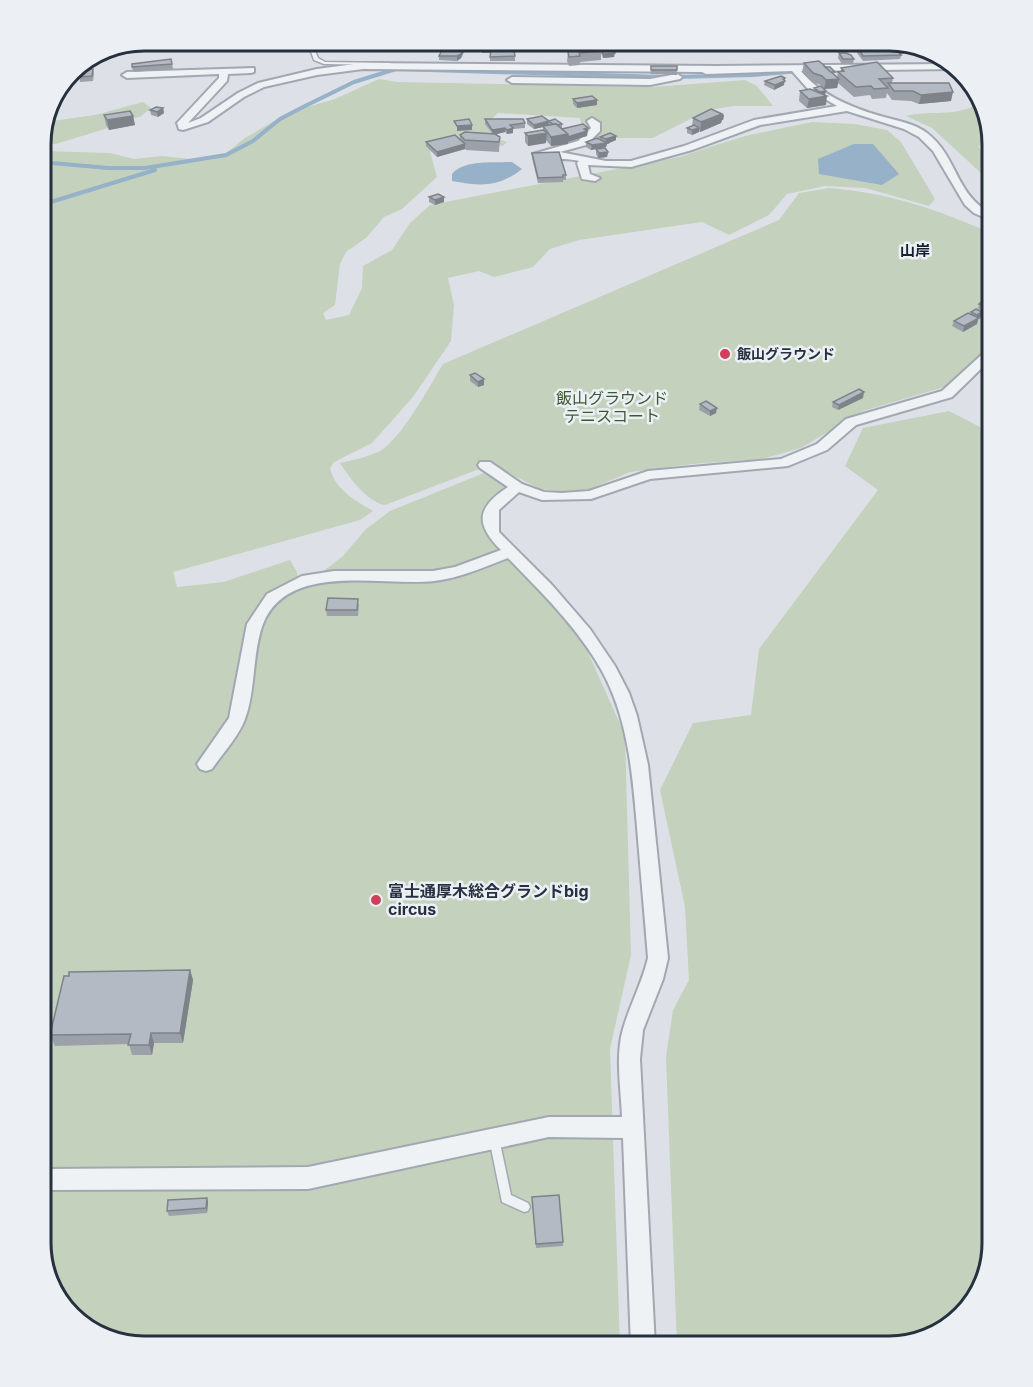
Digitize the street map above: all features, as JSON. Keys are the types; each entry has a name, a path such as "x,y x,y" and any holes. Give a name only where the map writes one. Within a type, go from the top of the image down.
{"street":[{"path":"223,71 224,79 182,123 183,127 196,125 244,92 260,86 334,69 356,69 362,66 716,69 941,67"},
{"path":"374,66 371,69 402,78"},
{"path":"794,68 802,80 846,108 902,125 924,136 942,156 966,201 982,212"},
{"path":"496,80 650,82 716,69"},
{"path":"127,75 251,70"},
{"path":"592,121 596,129 582,143 572,148 538,154 570,155 606,164 631,164 688,148 758,122 846,108"},
{"path":"591,161 582,164 586,177 595,178"},
{"path":"485,465 517,487 542,496 579,496 591,495 648,475 789,461 822,447 851,422 947,394 982,362"},
{"path":"517,487 498,500 488,517 492,533 573,618 597,650 620,691 632,724 640,759 658,958 653,979 633,1030 630,1059 642,1336"},
{"path":"206,765 237,719 235,690 255,624 272,598 286,588 303,581 334,576 433,576 458,571 510,552"},
{"path":"51,1180 308,1178 549,1127 632,1128"}],"lane":[{"path":"313,51 316,59 324,63 378,63 398,66"},
{"path":"494,1138 506,1198 524,1207"}],"green space":[{"path":"379,79 397,82 653,87 745,80 757,86 773,106 734,106 708,110 653,138 584,138 580,118 498,113 490,120 495,138 507,142 503,146 443,140 430,152 437,177 402,209 384,217 367,237 346,252 340,264 335,305 323,313 326,320 349,315 362,288 363,266 392,250 410,223 430,205 679,157 745,136 812,122 855,124 887,130 901,142 935,199 929,206 865,188 825,186 787,194 769,215 729,235 702,222 579,240 550,249 533,267 494,277 479,271 448,278 454,305 451,341 413,397 372,443 334,462 330,468 341,488 373,511 360,520 173,572 177,587 224,582 290,560 297,572 299,590 343,556 366,529 390,511 484,473 505,484 507,488 484,508 483,524 490,540 581,637 625,735 631,955 610,1049 620,1336 132,1335 108,1329 78,1309 61,1284 53,1261 51,1243 51,151 110,153 134,159 162,156 200,160 221,157 245,138 290,112 335,99"},
{"path":"143,102 151,108 140,117 111,122 108,128 51,144 54,121 95,115"},
{"path":"974,106 979,120 982,145 978,146 982,152 982,174 932,128 906,116 967,109"},
{"name":"飯山グラウンド","path":"829,188 892,198 953,217 982,230 982,353 951,385 863,411 801,448 762,459 692,464 630,472 590,489 564,492 541,489 486,462 477,466 479,469 385,505 365,494 353,482 340,463 371,455 388,444 414,411 443,364 779,220 799,193"},
{"path":"949,411 982,428 982,1243 979,1267 970,1289 955,1309 941,1320 913,1333 889,1336 677,1336 666,1057 673,1010 689,980 685,907 660,790 693,723 751,715 759,649 878,490 845,466 863,428"}],"water":[{"path":"854,144 873,144 899,174 882,185 819,174 818,159"},
{"path":"512,162 522,169 505,180 488,184 452,181 452,174 464,166"}],"building":[{"path":"442,51 462,51 457,56 439,56"},
{"path":"491,51 514,51 515,56 490,57"},
{"path":"602,51 579,53 580,56 569,57 568,52"},
{"path":"602,51 615,51 615,53 603,54"},
{"path":"860,51 902,53 899,53 901,55 863,56"},
{"path":"839,53 851,55 854,59 843,59"},
{"path":"171,59 172,64 132,67 132,64"},
{"path":"819,61 839,79 826,80 813,73 804,63"},
{"path":"877,62 893,78 879,79 888,88 856,87 838,72 844,71 841,68"},
{"path":"651,66 677,66 677,70 651,70"},
{"path":"93,69 92,76 80,77 83,74"},
{"path":"781,76 785,78 783,79 785,81 775,85 765,81"},
{"path":"888,83 949,83 953,92 921,95 913,91 894,91"},
{"path":"821,86 826,91 820,92 814,88"},
{"path":"810,89 827,96 809,99 800,91"},
{"path":"592,96 597,100 577,103 573,99"},
{"path":"156,107 163,108 157,112 150,110"},
{"path":"711,109 722,114 701,122 693,118"},
{"path":"130,111 133,116 107,120 104,115"},
{"path":"542,116 549,121 534,125 527,119"},
{"path":"469,119 472,125 457,126 454,121"},
{"path":"485,119 523,119 525,123 510,125 513,128 507,130 505,128 492,130"},
{"path":"555,119 562,124 553,124 549,121"},
{"path":"556,124 568,134 551,137 543,126"},
{"path":"583,124 588,128 584,129 587,131 568,137 562,129"},
{"path":"694,125 699,128 692,130 687,128"},
{"path":"543,130 547,133 528,136 525,133"},
{"path":"465,132 495,134 500,137 499,142 465,140 460,135"},
{"path":"610,133 616,136 606,139 600,137"},
{"path":"455,135 465,144 437,152 426,142"},
{"path":"597,138 607,143 592,145 586,142"},
{"path":"605,148 608,152 599,153 596,149"},
{"path":"559,152 566,175 538,178 532,153"},
{"path":"438,194 444,197 435,200 429,197"},
{"path":"976,309 982,312 977,315 971,312"},
{"path":"968,313 979,318 964,326 954,321"},
{"path":"475,373 484,379 478,382 470,375"},
{"path":"859,389 864,392 839,405 833,402"},
{"path":"706,401 717,408 710,411 700,404"},
{"path":"328,598 358,599 357,610 326,610"},
{"path":"190,970 180,1033 151,1033 149,1045 128,1045 131,1034 51,1035 64,976 69,976 69,972"},
{"path":"559,1195 563,1242 536,1244 532,1197"},
{"path":"207,1198 206,1208 167,1211 168,1200"}],"waterway":[{"path":"51,163 108,168 145,168 226,155 253,141 280,119 303,107 354,82 396,69 664,77"},
{"path":"938,69 944,69"},
{"path":"675,77 754,75 799,71"},
{"path":"51,202 155,170"}],"place":[{"name":"飯山グラウンド","path":"725,354"},
{"name":"富士通厚木総合グランドbig circus","path":"376,900"}],"district":[{"name":"山岸","path":"915,251"}],"park label":[{"name":"飯山グラウンド テニスコート","path":"612,407"}]}
